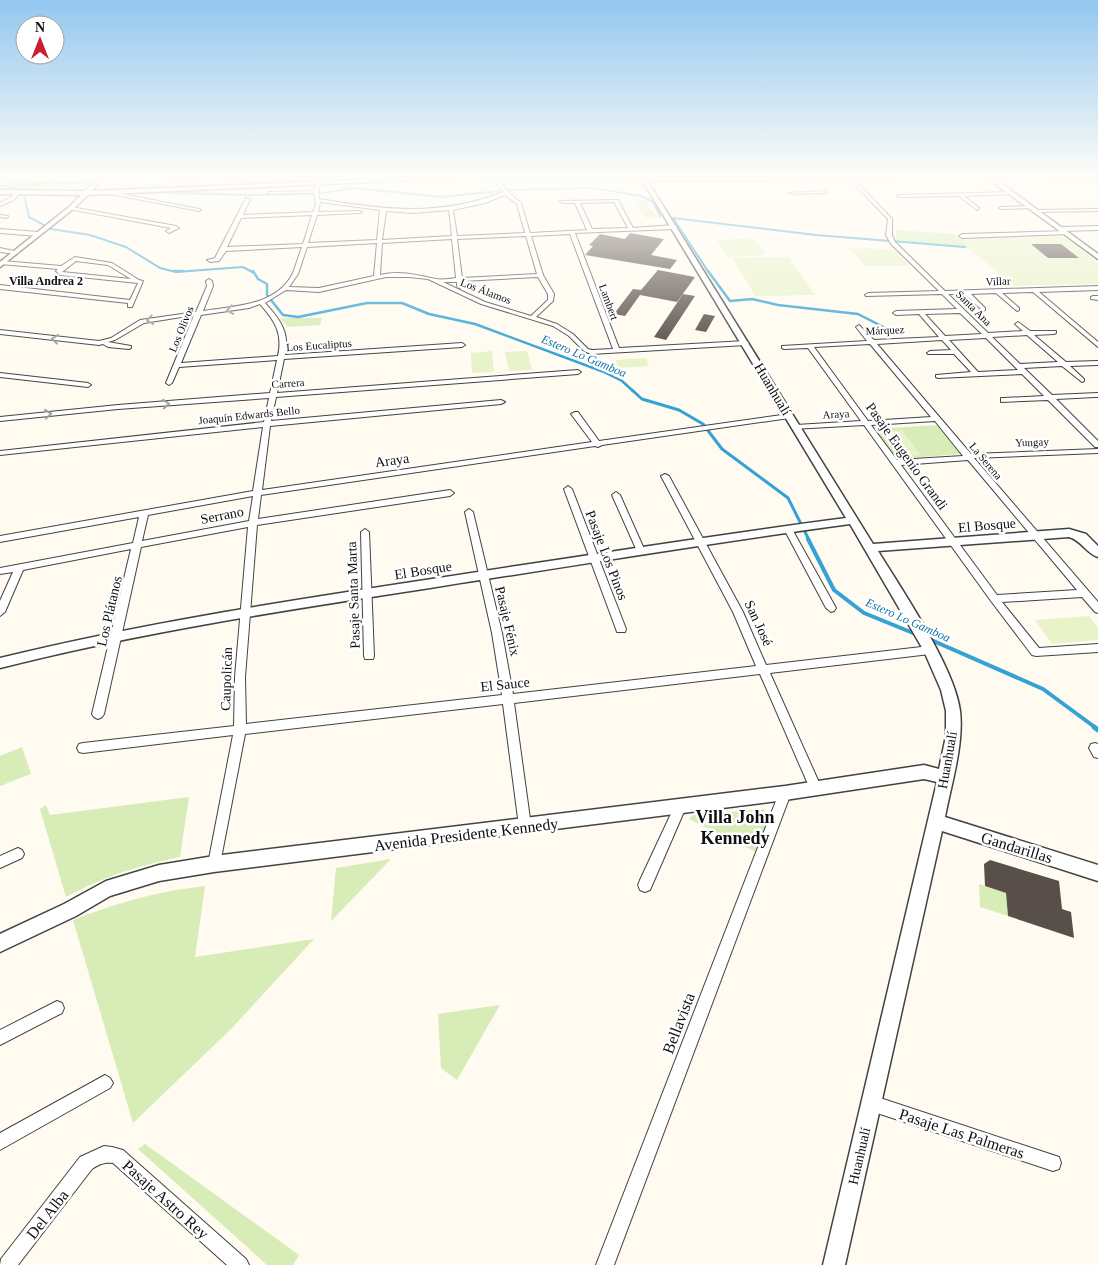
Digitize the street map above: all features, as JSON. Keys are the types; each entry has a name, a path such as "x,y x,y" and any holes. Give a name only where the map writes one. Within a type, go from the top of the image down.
{"street":[{"path":"1,264 34,237"},
{"path":"210,260 217,260 230,237"},
{"path":"0,332 92,343 104,342 142,321 233,309 263,301 285,288 296,274 308,237"},
{"path":"376,276 380,237"},
{"path":"224,249 472,237"},
{"path":"530,237 540,275 552,297 532,318"},
{"name":"Lambert","path":"574,237 617,352"},
{"name":"Huanhualí","path":"680,237 854,520 928,646 948,690 953,711 953,736 936,822 834,1265"},
{"name":"Santa Ana","path":"890,237 943,293 1098,445"},
{"path":"1071,237 1098,257"},
{"path":"454,238 461,292"},
{"path":"0,250 16,252"},
{"path":"75,260 110,264 141,282 60,273 59,272 71,261 75,260"},
{"path":"1,264 62,268"},
{"name":"Los Álamos","path":"285,288 319,290 376,276 409,275 436,281 483,303 555,326 571,335 586,350 592,352 746,343"},
{"path":"436,281 540,275"},
{"name":"Los Olivos","path":"169,383 210,286 210,280"},
{"path":"0,287 131,305 141,282"},
{"name":"Villar","path":"868,295 1098,288"},
{"path":"1034,290 1098,345"},
{"path":"997,291 1017,309"},
{"path":"966,292 983,309"},
{"name":"Caupolicán","path":"214,864 240,729 240,677 253,523 267,424 281,358 283,337 277,322 263,301"},
{"path":"896,313 962,311"},
{"path":"920,312 976,374"},
{"path":"1018,324 1082,380"},
{"name":"La Serena","path":"859,327 1098,609"},
{"name":"Márquez","path":"784,346 1054,332"},
{"path":"104,342 108,345 129,347"},
{"name":"Los Eucaliptus","path":"177,365 462,345"},
{"name":"Pasaje Eugenio Grandi","path":"810,345 952,542 1036,652 1098,648"},
{"path":"930,353 957,352"},
{"path":"938,376 1098,363"},
{"name":"Carrera","path":"0,419 578,372"},
{"path":"0,376 88,385"},
{"path":"1004,400 1095,395"},
{"name":"Joaquín Edwards Bello","path":"0,453 267,424 501,402"},
{"path":"575,414 598,445"},
{"name":"Araya","path":"0,539 257,493 598,445 709,426 789,416"},
{"name":"Araya","path":"796,428 937,419"},
{"name":"Yungay","path":"895,463 968,457 1098,451"},
{"name":"San José","path":"665,476 738,612 815,787"},
{"name":"Pasaje Los Pinos","path":"568,489 621,629"},
{"name":"Serrano","path":"0,571 253,523 450,493"},
{"path":"616,495 641,551"},
{"name":"Pasaje Fénix","path":"469,512 482,576 497,633 508,698 525,826"},
{"name":"Los Plátanos","path":"98,714 144,514"},
{"name":"El Bosque","path":"0,663 117,636 244,614 593,558 854,520"},
{"path":"791,528 831,608"},
{"name":"Pasaje Santa Marta","path":"365,532 369,656"},
{"name":"El Bosque","path":"870,548 1076,534 1087,540 1098,553"},
{"path":"0,612 19,568"},
{"path":"994,599 1085,593"},
{"name":"El Sauce","path":"83,748 508,698 640,685 928,646"},
{"name":"Avenida Presidente Kennedy","path":"0,943 70,910 106,889 159,874 214,864 786,793 815,787 924,772 945,777"},
{"name":"Bellavista","path":"605,1265 786,793"},
{"path":"645,885 680,806"},
{"name":"Gandarillas","path":"936,822 1098,873"},
{"path":"0,862 18,854"},
{"path":"0,1038 57,1008"},
{"path":"0,1142 105,1082"},
{"name":"Pasaje Las Palmeras","path":"871,1103 1053,1163"},
{"name":"Pasaje Astro Rey","path":"86,1163 97,1156 108,1153 116,1156 240,1265"},
{"name":"Del Alba","path":"7,1265 86,1163"}],"green space":[{"path":"896,237 957,237 970,249 896,242"},
{"path":"1064,237 1098,263 1098,284 1007,286 997,272 958,238"},
{"path":"754,238 766,255 728,257 717,240"},
{"path":"870,248 872,250 893,249 910,266 865,266 850,249"},
{"path":"789,257 815,295 755,296 733,258"},
{"path":"280,318 322,318 320,325 287,327"},
{"path":"492,351 494,372 472,373 471,353"},
{"path":"527,351 532,370 509,371 505,352"},
{"path":"646,358 649,366 618,368 616,360"},
{"path":"937,425 961,454 896,459 875,429"},
{"path":"903,431 921,455 897,457 881,433"},
{"path":"1089,616 1098,627 1098,640 1052,644 1035,620"},
{"path":"22,747 31,774 0,786 0,756"},
{"path":"189,797 180,857 121,872 66,897 40,809 46,805 50,815"},
{"path":"764,809 768,819 756,852 689,819 692,815"},
{"path":"391,859 331,921 336,868"},
{"path":"979,884 1006,893 1008,916 980,907"},
{"path":"205,886 195,957 314,939 231,1029 133,1123 73,920 138,899 170,891"},
{"path":"500,1005 457,1080 441,1068 438,1014"},
{"path":"145,1144 299,1255 293,1265 267,1265 138,1149"}],"building":[{"path":"597,237 625,239 627,237 653,237 664,239 651,255 677,260 670,269 585,255 593,246 589,245"},
{"path":"1031,244 1061,244 1079,258 1048,258"},
{"path":"658,270 695,277 677,302 640,295 625,316 614,314 633,289 641,290"},
{"path":"683,294 695,296 666,340 654,337"},
{"path":"704,314 715,316 706,332 695,330"},
{"path":"990,860 1059,881 1062,909 1071,912 1074,938 1008,916 1006,893 985,886 984,864"}],"waterway":[{"name":"Estero Lo Gamboa","path":"96,237 126,247 160,268 176,272 243,267 254,273"},
{"path":"685,237 709,273"},
{"path":"841,237 965,247"},
{"name":"Estero Lo Gamboa","path":"174,271 183,271"},
{"name":"Estero Lo Gamboa","path":"253,271 258,279 267,284 267,295 283,315 298,317 367,303 402,303 429,314 475,324 604,372 622,381 633,391"},
{"path":"708,271 730,301 752,299 778,305 858,314 899,335"},
{"name":"Estero Lo Gamboa","path":"632,390 642,399 679,410 703,424 722,449 788,498 809,540"},
{"name":"Estero Lo Gamboa","path":"808,539 834,590 864,613 918,635"},
{"name":"Estero Lo Gamboa","path":"929,639 1043,689 1096,728"},
{"name":"Estero Lo Gamboa","path":"1094,727 1098,730"}],"district":[{"name":"Villa Andrea 2","path":"46,281"},
{"name":"Villa John Kennedy","path":"735,828"}]}
